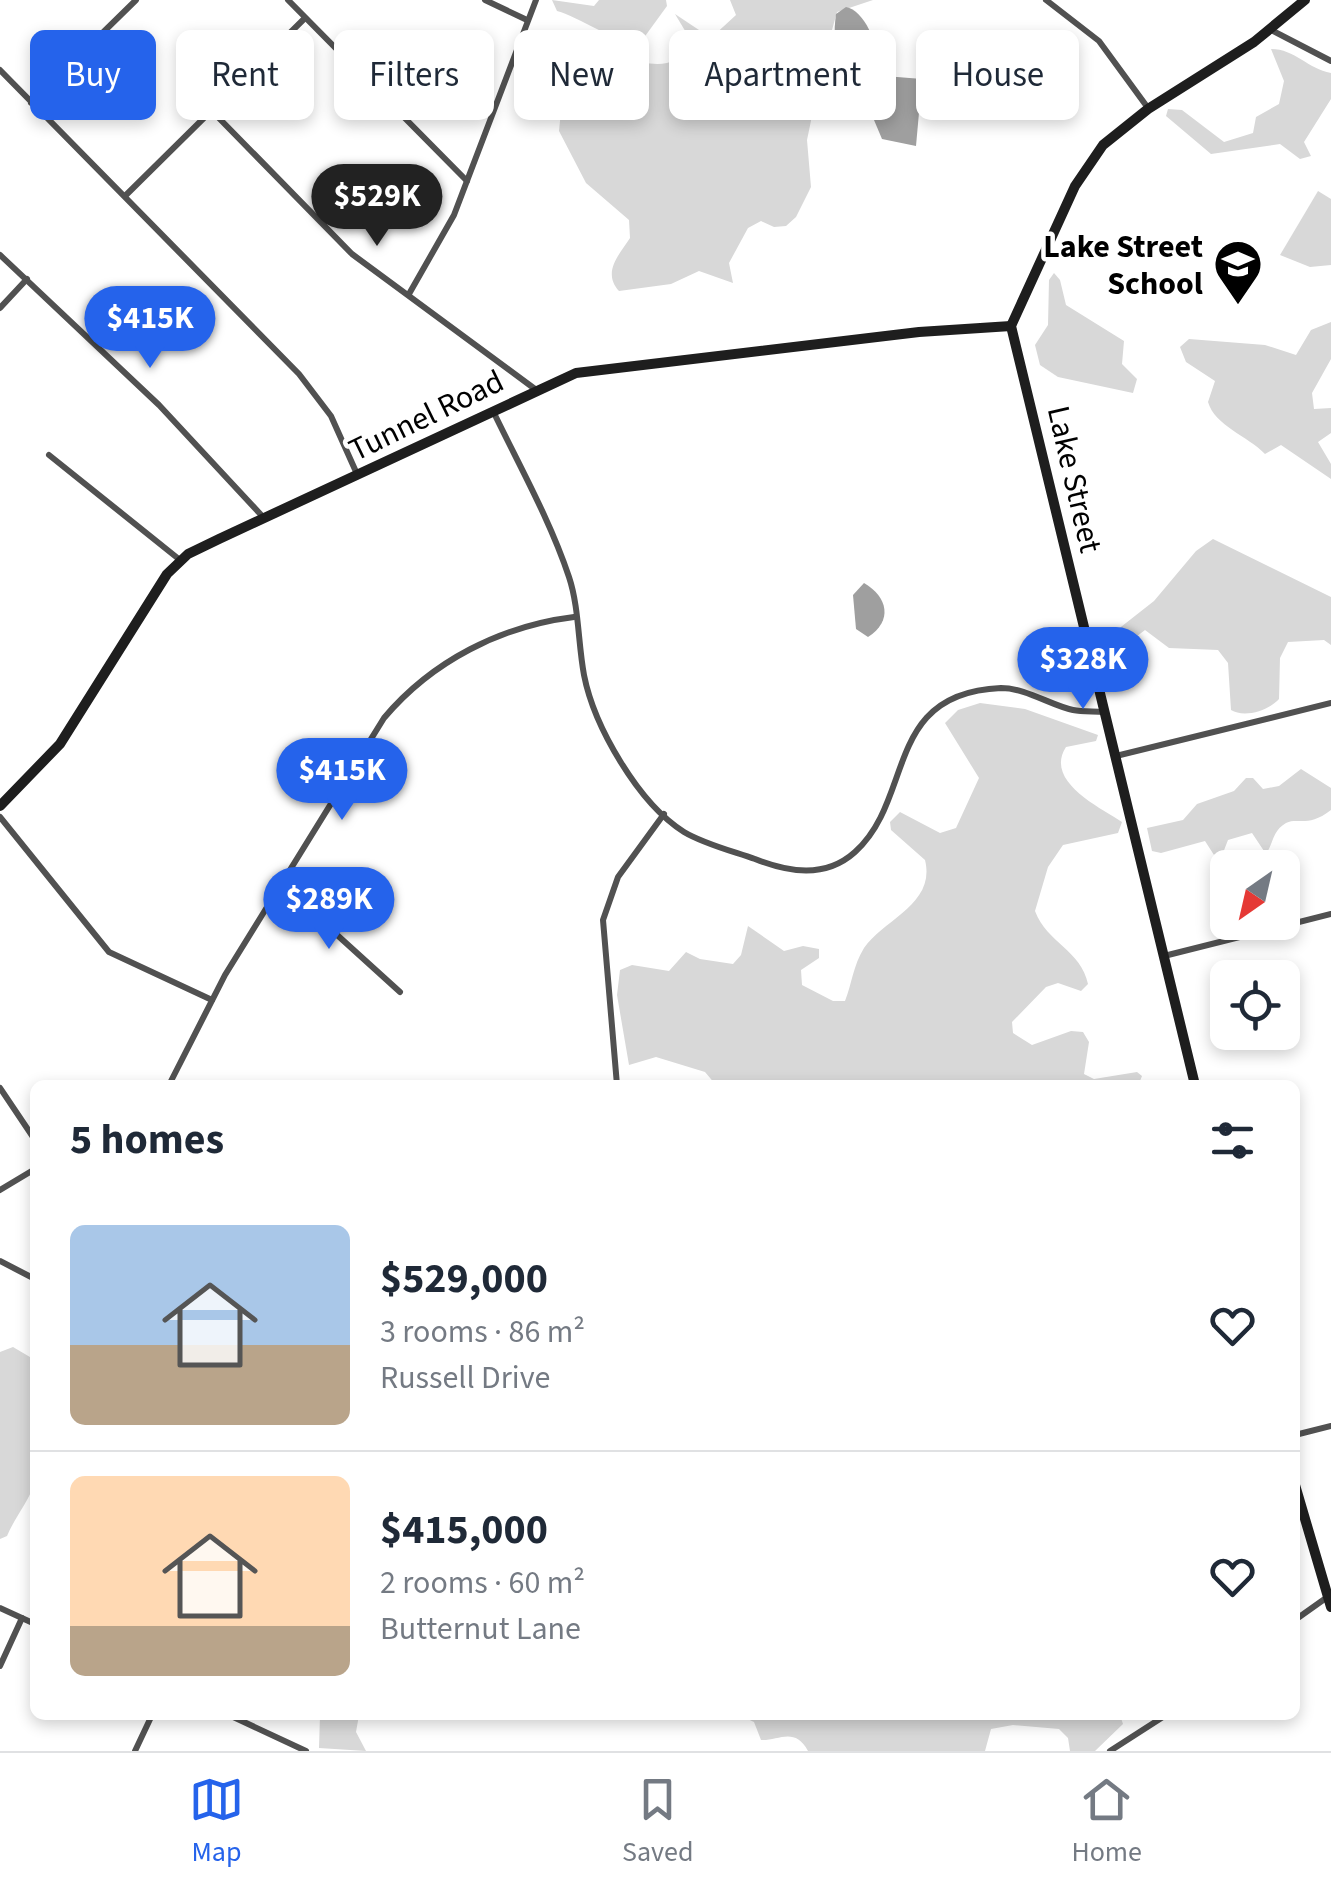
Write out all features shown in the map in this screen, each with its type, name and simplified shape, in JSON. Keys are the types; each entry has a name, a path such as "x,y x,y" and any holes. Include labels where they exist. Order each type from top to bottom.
{"main road":[{"path":"1010,326 1086,169 1117,132 1271,30 1305,0"},
{"name":"Tunnel Road","path":"180,560 535,389 576,373 1010,326"},
{"name":"Lake Street","path":"1010,326 1194,1080"},
{"path":"0,806 60,744 180,560"},
{"path":"1300,1502 1329,1600"}],"street":[{"path":"105,30 136,0"},
{"path":"288,0 467,182"},
{"path":"486,0 527,20"},
{"path":"409,294 440,246 536,0"},
{"path":"1046,0 1099,41 1148,109"},
{"path":"293,30 305,18"},
{"path":"1271,30 1331,61"},
{"path":"0,70 30,102"},
{"path":"48,120 318,397 358,475"},
{"path":"125,196 203,120"},
{"path":"221,120 331,234 535,389"},
{"path":"0,255 159,405 264,519"},
{"path":"0,308 27,279"},
{"path":"493,411 571,582 595,721 608,744 664,814 684,832 782,869 808,872 833,867 854,853 871,834 915,732 932,713 952,700 976,691 1006,688 1074,710 1104,712"},
{"path":"50,455 180,560"},
{"path":"172,1080 212,1000 384,718 408,690 451,657 550,620 574,616"},
{"path":"1116,756 1331,703"},
{"path":"616,1080 604,920 618,878 664,814"},
{"path":"0,817 108,952 212,1000"},
{"path":"282,886 400,992"},
{"path":"1164,956 1331,914"},
{"path":"0,1088 30,1133"},
{"path":"0,1190 30,1172"},
{"path":"0,1262 30,1277"},
{"path":"1300,1434 1331,1426"},
{"path":"1300,1617 1329,1600"},
{"path":"0,1608 30,1622"},
{"path":"0,1666 22,1618"},
{"path":"135,1751 150,1720"},
{"path":"240,1720 306,1751"},
{"path":"1110,1751 1158,1720"}],"shaded area":[{"path":"552,0 594,6 599,0 666,0 667,6 649,31 599,30 557,11"},
{"path":"730,0 873,0 837,12 832,30 720,30 736,15"},
{"path":"846,7 853,10 869,30 835,30 836,14"},
{"path":"675,14 699,30 685,30"},
{"path":"1271,49 1287,52 1331,73 1331,99 1304,142 1311,156 1300,159 1280,144 1211,154 1166,116 1168,109 1182,110 1224,142 1253,133 1256,117 1279,104 1284,81"},
{"path":"669,62 669,120 811,120 807,140 811,187 796,217 786,226 774,227 761,221 748,228 729,263 733,283 699,271 671,284 619,291 612,270 630,238 629,220 586,183 559,131 560,120 649,120 649,63"},
{"path":"896,77 916,79 916,146 882,139 874,120 896,120"},
{"path":"1318,191 1331,199 1331,265 1310,267 1280,255"},
{"path":"1054,273 1060,280 1066,305 1124,341 1122,364 1137,379 1133,393 1058,377 1040,365 1035,345 1048,325 1049,280"},
{"path":"1331,322 1331,359 1312,393 1314,409 1331,408 1331,433 1318,442 1331,464 1331,479 1281,445 1265,454 1217,418 1208,402 1215,381 1186,362 1180,347 1189,339 1265,345 1296,355 1311,330"},
{"path":"1213,539 1331,597 1331,645 1324,640 1288,642 1280,658 1279,699 1256,712 1231,710 1228,663 1218,650 1169,648 1145,630 1115,653 1114,668 1105,660 1103,641 1154,601 1196,551"},
{"path":"864,583 878,595 884,609 881,624 868,637 856,629 853,595"},
{"path":"980,703 1025,709 1098,735 1096,741 1066,747 1062,771 1077,792 1122,822 1118,833 1063,845 1048,867 1035,911 1047,931 1078,963 1088,984 1081,991 1058,983 1046,987 1012,1022 1013,1033 1032,1045 1071,1031 1083,1032 1089,1042 1084,1074 1094,1079 1137,1072 1142,1076 1140,1080 712,1080 705,1072 656,1057 629,1065 617,995 620,970 632,965 669,971 686,952 700,959 733,964 741,955 748,926 784,951 803,946 819,949 819,958 801,970 802,985 833,1001 845,1001 864,948 916,900 923,888 925,860 891,830 890,822 900,812 940,833 956,828 979,778 945,723 958,710"},
{"path":"1301,769 1331,788 1331,810 1316,819 1290,821 1281,826 1268,850 1263,850 1252,833 1228,840 1224,850 1211,850 1205,841 1161,853 1152,851 1147,828 1183,820 1197,804 1234,791 1246,778 1253,778 1263,789 1279,786"},
{"path":"13,1347 30,1357 30,1494 7,1536 0,1539 0,1352"},
{"path":"320,1720 358,1720 356,1732 366,1751 319,1748"},
{"path":"750,1720 1122,1720 1123,1724 1095,1751 1070,1751 1068,1738 1059,1729 1013,1725 991,1729 985,1751 808,1751 792,1737 761,1740"}],"place":[{"name":"Lake Street School","path":"1238,306"}]}
